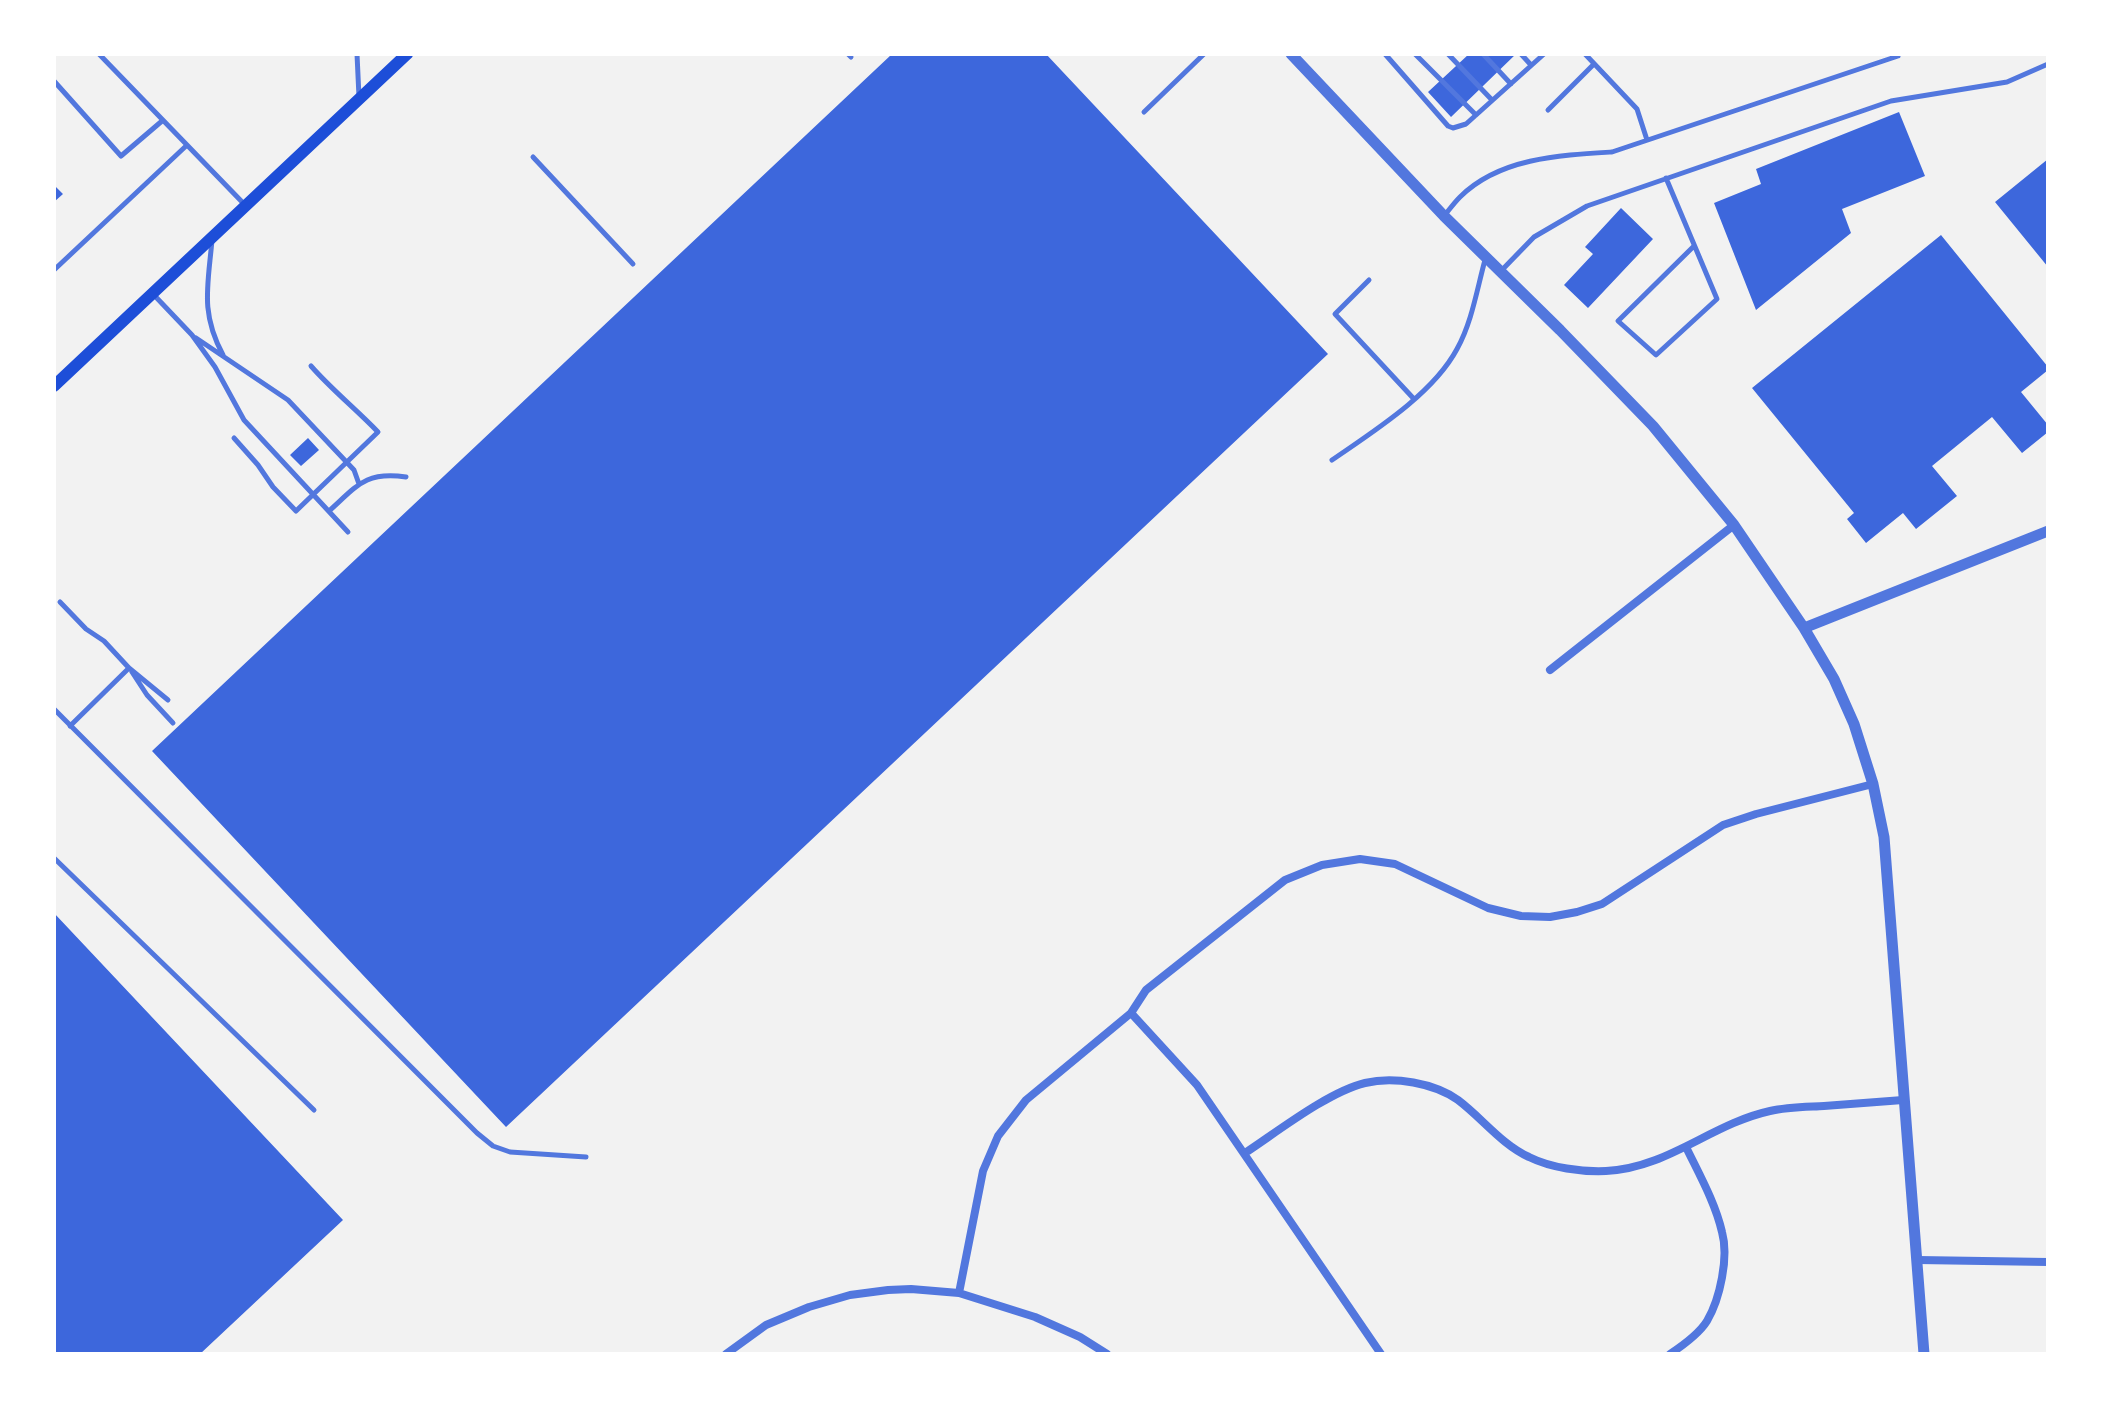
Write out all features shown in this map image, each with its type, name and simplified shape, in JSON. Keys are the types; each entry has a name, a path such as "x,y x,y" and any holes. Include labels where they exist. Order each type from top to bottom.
{"main road":[{"path":"54,386 407,54"}],"street":[{"path":"1291,54 1444,216 1653,426 1734,525 1804,628 1834,679 1854,724 1873,784 1884,837 1924,1354"},
{"path":"1550,670 1734,525"},
{"path":"1804,628 2048,531"},
{"path":"959,1293 983,1171 998,1136 1026,1100 1131,1013 1146,990 1285,880 1322,865 1360,859 1395,864 1488,908 1521,916 1550,917 1602,904 1723,825 1873,784"},
{"path":"1131,1013 1197,1085 1381,1354"},
{"path":"1245,1153 1334,1095 1364,1083 1386,1080 1433,1088 1456,1099 1502,1139 1529,1157 1555,1165 1602,1171 1631,1169 1657,1161 1731,1124 1770,1111 1903,1100"},
{"path":"1670,1354 1706,1324 1718,1297 1724,1266 1723,1234 1686,1147"},
{"path":"1918,1260 2048,1262"},
{"path":"726,1354 766,1325 809,1307 850,1295 899,1289 959,1293 1035,1317 1080,1337 1107,1354"}],"lane":[{"path":"99,54 246,206"},
{"path":"357,54 359,99"},
{"path":"1144,112 1204,54"},
{"path":"1385,54 1453,128 1459,128 1476,115 1544,54"},
{"path":"1415,54 1476,115"},
{"path":"1448,54 1492,100"},
{"path":"1483,54 1511,84"},
{"path":"1521,54 1531,65"},
{"path":"1585,54 1637,109 1647,140"},
{"path":"1444,216 1461,195 1493,173 1531,161 1612,152 1899,55"},
{"path":"1548,110 1594,64"},
{"path":"1499,272 1534,237 1587,206 1891,101 2007,82 2048,64"},
{"path":"54,81 121,156 162,121"},
{"path":"54,270 186,146"},
{"path":"533,157 633,264"},
{"path":"1666,178 1717,299 1656,355 1618,321 1694,246"},
{"path":"212,237 207,307 210,328 223,356"},
{"path":"1332,460 1387,422 1439,373 1457,349 1486,259"},
{"path":"1369,280 1335,314 1414,399"},
{"path":"153,293 192,335 215,367 244,420 348,532"},
{"path":"192,335 288,400 354,470 359,484"},
{"path":"234,438 296,511 378,432 311,366"},
{"path":"329,511 359,484 378,476 406,477"},
{"path":"60,602 86,629 104,641 129,668 168,700"},
{"path":"129,668 147,695 173,723"},
{"path":"70,726 129,668"},
{"path":"54,709 477,1133 493,1146 510,1152 586,1157"},
{"path":"54,858 314,1110"}],"building":[{"path":"892,54 1046,54 1328,354 506,1127 152,751"},
{"path":"1469,54 1516,54 1451,117 1428,92"},
{"path":"1899,112 1925,176 1842,209 1851,233 1756,310 1714,203 1761,184 1756,169"},
{"path":"2048,159 2048,267 1995,202"},
{"path":"54,185 63,194 54,202"},
{"path":"1621,208 1653,239 1588,308 1564,285 1593,254 1585,247"},
{"path":"1941,235 2048,367 2021,392 2048,425 2048,432 2022,453 1992,417 1932,466 1957,496 1916,529 1903,513 1866,543 1847,519 1854,513 1752,388"},
{"path":"308,438 319,450 301,466 290,455"},
{"path":"54,913 343,1220 200,1354 54,1354"}]}
